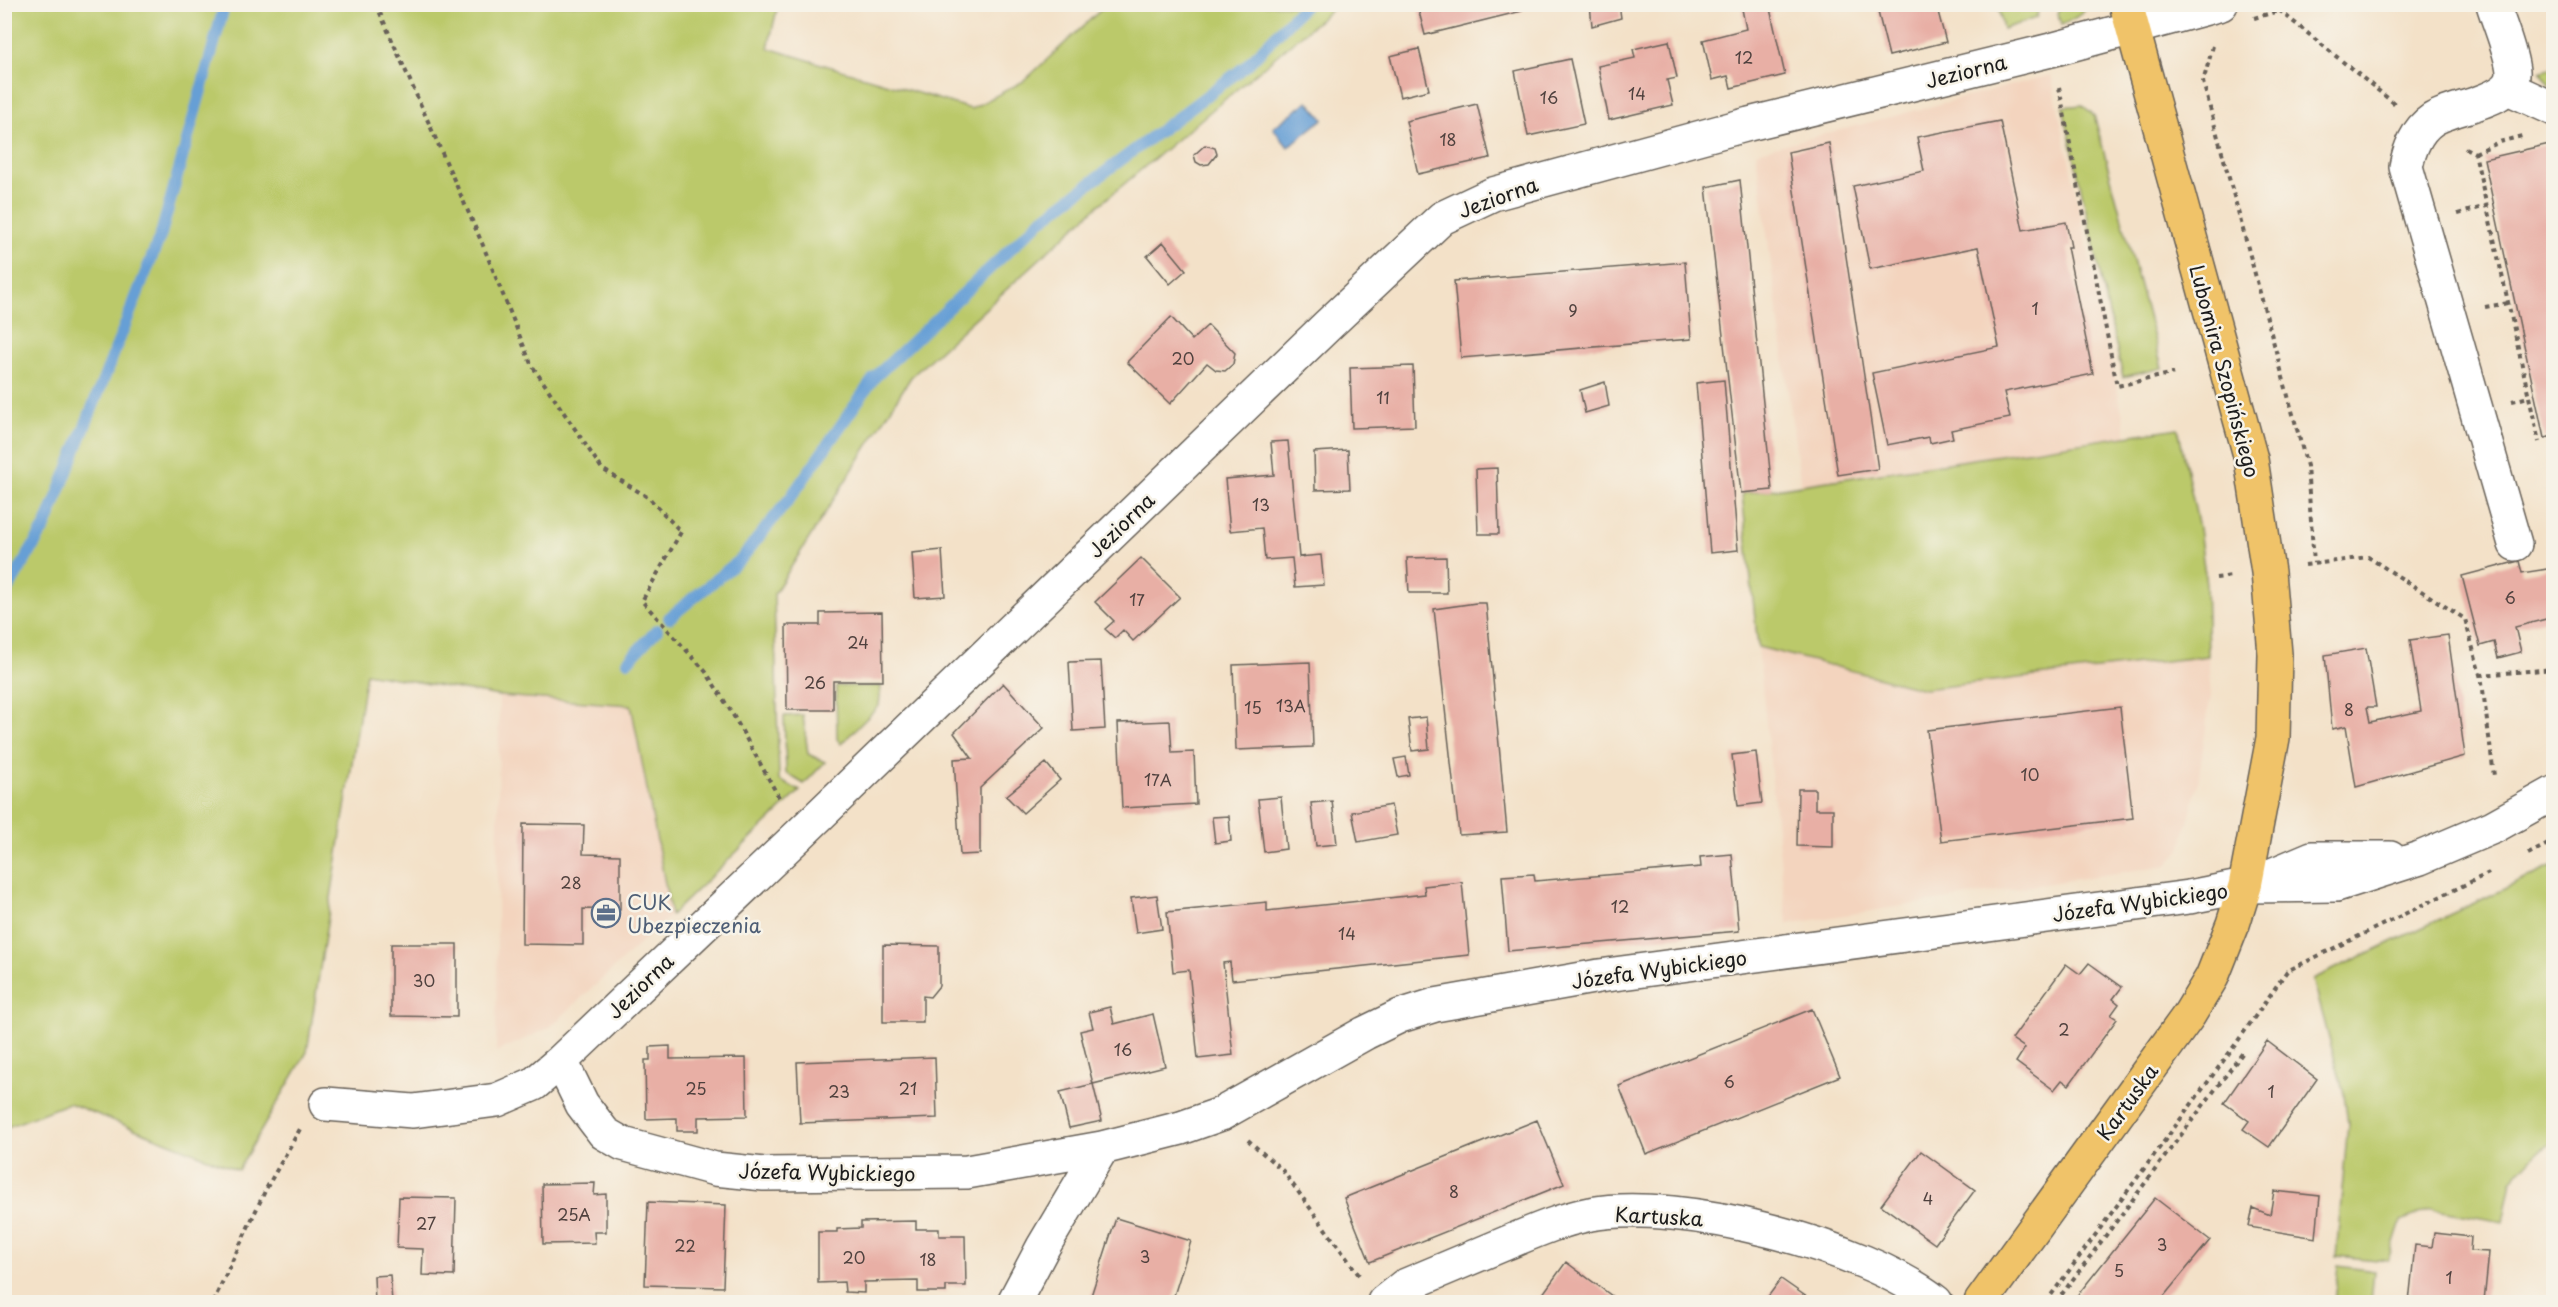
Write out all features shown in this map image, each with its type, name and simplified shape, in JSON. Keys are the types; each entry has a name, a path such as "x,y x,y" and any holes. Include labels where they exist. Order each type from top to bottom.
{"main road":[{"name":"Lubomira Szopińskiego","path":"2129,16 2251,459 2268,572 2275,654 2273,738 2245,886"},
{"name":"Kartuska","path":"1981,1302 2189,1015 2212,977 2245,886"}],"street":[{"path":"2493,4 2513,72 2508,88 2490,99 2451,110 2430,121 2418,135 2408,153 2406,167 2515,544"},
{"name":"Jeziorna","path":"326,1104 413,1111 497,1100 534,1083 561,1061 800,835 1318,334 1442,218 1493,194 2129,16 2226,11"},
{"path":"2508,88 2553,109"},
{"name":"Józefa Wybickiego","path":"561,1061 582,1104 604,1132 623,1144 715,1169 764,1174 967,1172 1102,1148 1181,1128 1221,1114 1365,1033 1400,1016 1435,1005 1599,976 2177,899 2245,886 2336,885 2420,858 2493,827 2553,793"},
{"path":"1014,1302 1043,1247 1102,1148"},
{"name":"Kartuska","path":"1373,1292 1404,1286 1558,1222 1592,1214 1628,1212 1686,1214 1779,1233 1828,1248 1906,1282 1936,1302"}],"path":[{"path":"376,4 482,243 531,364 602,469 649,498 681,532 642,601 706,672 732,713 800,835"},
{"path":"2303,4 2226,11 2217,30 2202,82 2307,466 2314,563 2368,557 2465,619 2480,675 2494,776"},
{"path":"2057,75 2117,386 2174,373"},
{"path":"2475,153 2499,142 2532,134"},
{"path":"2480,675 2553,669"},
{"path":"2522,857 2553,842"},
{"path":"2046,1302 2235,1045 2287,970 2489,872"},
{"path":"2056,1302 2244,1050"},
{"path":"213,1302 272,1178 301,1128 326,1104"},
{"path":"1221,1114 1282,1171 1373,1292"}],"shaded area":[{"path":"2051,75 2127,436 1801,487 1756,152"},
{"path":"1758,647 1924,689 2208,656 2211,696 2198,784 2180,850 2167,865 1787,924"},
{"path":"499,696 631,705 671,915 549,1028 496,1052"}],"green space":[{"path":"5,4 778,5 768,48 971,109 1024,81 1106,5 1337,5 1092,211 911,377 774,594 779,780 800,791 671,915 631,705 499,696 366,673 307,1052 238,1170 69,1103 5,1128"},
{"path":"1998,4 2040,5 2036,18 2003,29"},
{"path":"2062,4 2087,5 2080,15 2062,25 2057,14"},
{"path":"2553,68 2553,91 2540,72"},
{"path":"2082,105 2094,115 2162,368 2123,377 2063,107"},
{"path":"2178,428 2199,528 2206,584 2208,656 1924,689 1758,647 1742,494"},
{"path":"836,686 881,686 879,706 841,744 837,739"},
{"path":"803,715 808,754 825,762 804,784 786,773 784,716"},
{"path":"2553,866 2553,1143 2538,1151 2511,1181 2503,1222 2431,1209 2401,1221 2388,1261 2336,1256 2348,1124 2344,1094 2313,979"},
{"path":"2338,1266 2374,1271 2371,1302 2334,1302"}],"water":[{"path":"1308,101 1323,119 1288,147 1273,128"}],"building":[{"path":"1417,4 1520,4 1522,11 1425,35"},
{"path":"1590,4 1619,4 1621,18 1592,26"},
{"path":"1741,4 1769,4 1785,75 1731,88 1728,76 1712,80 1703,40 1746,29"},
{"path":"1876,4 1936,4 1946,42 1889,56"},
{"path":"2546,4 2554,4 2554,29 2553,29"},
{"path":"1669,41 1677,78 1667,80 1673,105 1609,120 1598,66 1635,58 1633,49"},
{"path":"1419,49 1429,90 1400,97 1390,56"},
{"path":"1570,59 1584,124 1528,136 1515,71"},
{"path":"1477,104 1490,158 1418,174 1406,121"},
{"path":"2000,121 2023,230 2066,222 2071,247 2067,247 2093,374 2004,392 2010,418 1951,430 1953,438 1930,443 1929,437 1887,445 1872,373 1999,347 1978,247 1870,269 1853,186 1924,171 1917,137"},
{"path":"1829,143 1878,469 1838,475 1788,152"},
{"path":"2554,143 2554,436 2544,438 2484,159"},
{"path":"1205,145 1215,148 1217,154 1209,164 1201,165 1196,162 1194,155"},
{"path":"1740,180 1772,490 1741,493 1706,187"},
{"path":"1163,242 1186,270 1170,284 1147,256"},
{"path":"1685,262 1691,339 1461,358 1454,281"},
{"path":"1171,317 1192,340 1208,325 1235,353 1233,364 1225,371 1216,370 1207,363 1170,404 1127,362"},
{"path":"1413,366 1415,426 1352,428 1350,368"},
{"path":"1724,380 1738,550 1710,553 1696,383"},
{"path":"1605,382 1609,406 1585,413 1580,390"},
{"path":"1288,441 1299,557 1321,555 1324,585 1295,587 1292,558 1265,560 1262,528 1230,531 1225,479 1274,475 1271,442"},
{"path":"1348,450 1350,489 1315,490 1314,452"},
{"path":"1497,468 1499,534 1478,534 1476,469"},
{"path":"942,550 945,596 915,598 912,553"},
{"path":"1446,557 1447,593 1409,593 1407,558"},
{"path":"1141,558 1180,597 1133,641 1123,630 1115,638 1105,629 1114,621 1095,602"},
{"path":"2519,561 2522,573 2554,568 2554,617 2515,627 2521,652 2498,658 2494,642 2480,646 2462,576"},
{"path":"1486,603 1507,832 1459,835 1434,609"},
{"path":"882,612 883,681 833,681 833,710 787,710 786,625 820,625 820,613"},
{"path":"2448,635 2465,756 2356,787 2346,726 2332,729 2325,655 2366,648 2376,707 2367,707 2370,722 2421,711 2410,640"},
{"path":"1101,661 1105,729 1073,731 1069,662"},
{"path":"1310,662 1313,747 1236,750 1233,665"},
{"path":"1003,683 1044,728 980,788 980,854 960,855 954,759 972,758 954,733"},
{"path":"2120,707 2133,818 1941,841 1927,730"},
{"path":"1426,717 1429,749 1412,751 1408,719"},
{"path":"1170,721 1172,753 1194,752 1196,804 1122,808 1118,723"},
{"path":"1756,752 1762,803 1738,806 1732,755"},
{"path":"1406,757 1409,775 1398,777 1394,759"},
{"path":"1046,763 1060,780 1023,813 1006,796"},
{"path":"1798,789 1815,789 1815,809 1833,809 1833,847 1797,846"},
{"path":"1281,797 1286,849 1264,852 1258,799"},
{"path":"1332,801 1337,844 1316,846 1311,803"},
{"path":"1391,805 1397,835 1358,842 1352,812"},
{"path":"1229,816 1231,841 1215,843 1212,817"},
{"path":"523,824 584,825 583,854 620,855 620,910 583,909 583,945 522,944"},
{"path":"1732,854 1739,931 1508,951 1502,876 1534,874 1535,881 1701,867 1700,857"},
{"path":"1462,882 1469,955 1232,980 1230,962 1223,963 1233,1055 1198,1059 1189,970 1173,972 1167,912 1267,902 1267,911 1425,894 1424,886"},
{"path":"1157,895 1162,929 1136,933 1131,898"},
{"path":"391,944 457,944 457,1017 391,1016"},
{"path":"883,945 939,946 939,986 930,997 923,996 923,1022 883,1022"},
{"path":"2089,963 2122,987 2113,999 2119,1004 2111,1015 2117,1019 2069,1085 2062,1080 2054,1090 2016,1062 2025,1048 2012,1039 2066,964 2080,974"},
{"path":"1110,1007 1114,1024 1153,1014 1165,1066 1093,1084 1080,1031 1093,1028 1089,1012"},
{"path":"1812,1009 1840,1076 1646,1154 1619,1086"},
{"path":"2267,1041 2317,1079 2269,1147 2243,1129 2249,1121 2224,1103"},
{"path":"670,1046 670,1059 746,1058 747,1116 698,1117 698,1131 677,1131 677,1118 646,1119 645,1060 650,1060 650,1047"},
{"path":"935,1057 937,1118 800,1123 797,1062"},
{"path":"1093,1084 1102,1121 1069,1128 1060,1092"},
{"path":"1537,1120 1564,1184 1370,1262 1344,1198"},
{"path":"1921,1151 1975,1190 1935,1244 1881,1205"},
{"path":"595,1183 594,1195 606,1194 606,1232 594,1232 595,1243 543,1244 542,1184"},
{"path":"2274,1191 2320,1196 2316,1238 2249,1227 2253,1208 2270,1215"},
{"path":"399,1197 456,1198 454,1276 422,1275 423,1249 397,1248"},
{"path":"2155,1198 2210,1240 2159,1302 2072,1302"},
{"path":"648,1202 726,1205 723,1287 645,1285"},
{"path":"1116,1218 1191,1241 1172,1302 1089,1302"},
{"path":"916,1221 916,1229 939,1229 939,1236 965,1236 966,1286 946,1286 946,1292 918,1292 918,1281 864,1282 864,1293 845,1292 844,1282 818,1283 818,1232 861,1228 861,1222"},
{"path":"2434,1233 2471,1237 2470,1251 2489,1252 2484,1302 2409,1302 2415,1245 2432,1247"},
{"path":"1566,1262 1620,1302 1537,1302"},
{"path":"390,1275 392,1302 375,1302 374,1276"},
{"path":"1781,1279 1814,1302 1764,1302"}],"waterway":[{"path":"4,596 46,525 161,234 225,4"},
{"path":"669,618 741,559 791,497 874,378 1040,221 1246,66 1306,4"},
{"path":"628,661 657,630"}],"place":[{"name":"CUK Ubezpieczenia","path":"606,913"}]}
